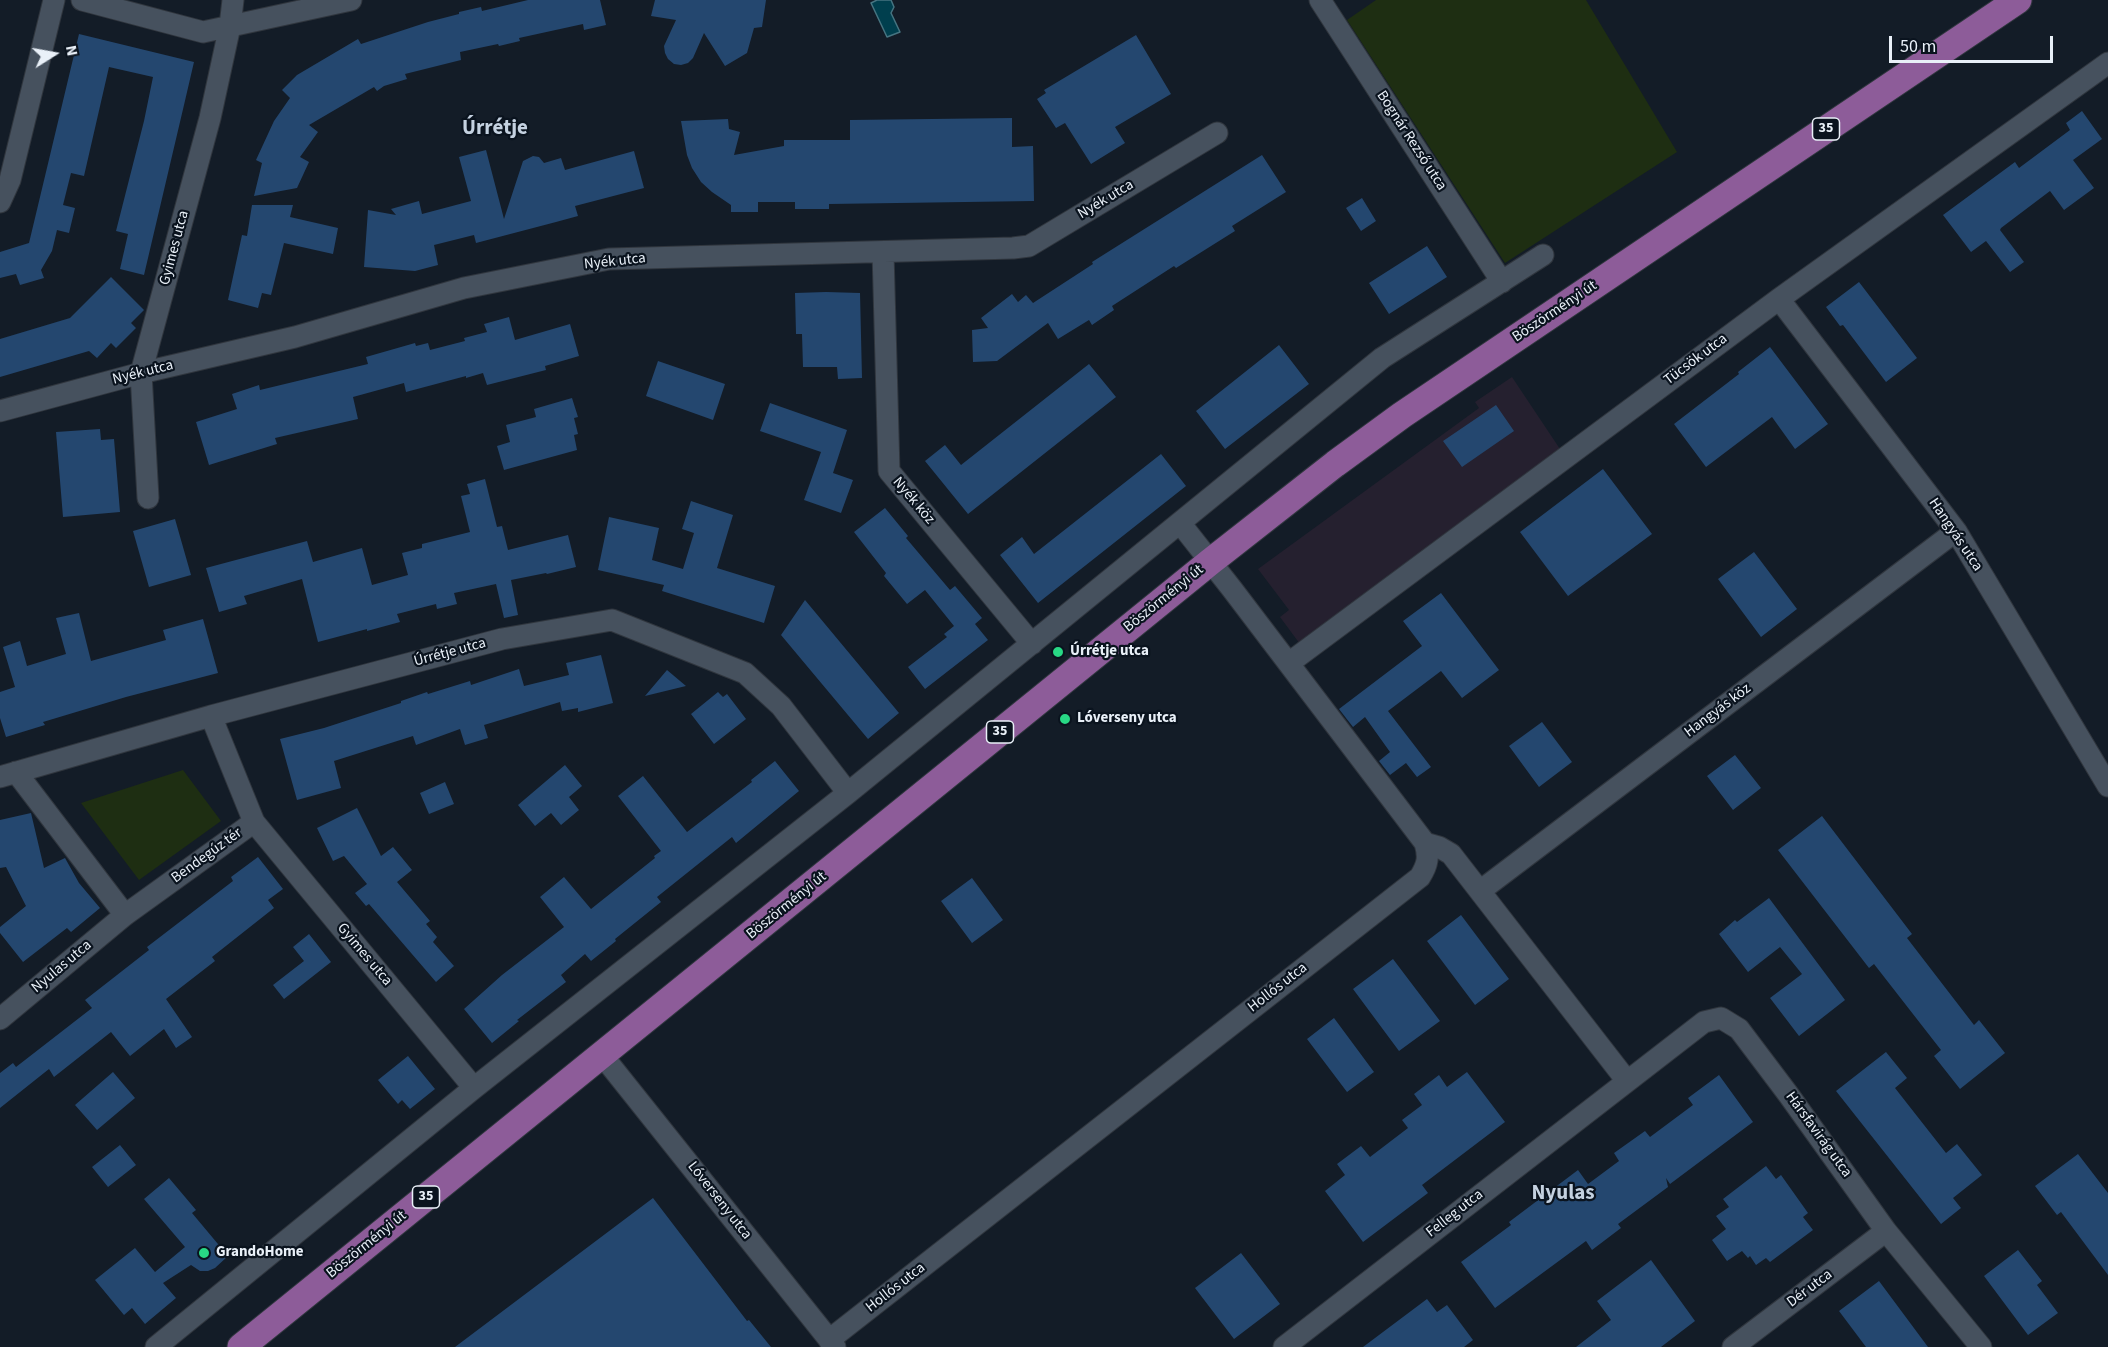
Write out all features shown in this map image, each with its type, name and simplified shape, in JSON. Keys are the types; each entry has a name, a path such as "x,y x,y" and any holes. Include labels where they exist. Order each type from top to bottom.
{"main road":[{"name":"Böszörményi út","path":"241,1347 1210,562 1335,464 1402,415 2018,0"}],"street":[{"path":"0,202 10,180 54,0"},
{"path":"82,0 203,32 351,0"},
{"name":"Gyimes utca","path":"148,498 141,373 210,118 230,26 233,0"},
{"name":"Bognár Rezső utca","path":"1320,0 1502,282"},
{"name":"Tücsök utca","path":"1288,663 1779,299 2108,63"},
{"name":"Nyék utca","path":"0,411 141,373 295,337 465,288 609,259 1029,246 1217,133"},
{"name":"Nyék köz","path":"883,252 889,471 1032,644"},
{"path":"156,1347 474,1088 848,793 1382,358 1543,255"},
{"name":"Hangyás utca","path":"1779,299 1956,531 2101,760 2108,786"},
{"path":"1180,523 1425,843 1451,854 1627,1081"},
{"name":"Hangyás köz","path":"1480,891 1956,531"},
{"name":"Úrrétje utca","path":"8,775 211,716 502,639 612,620 745,673 781,706 848,793"},
{"name":"Bendegúz tér","path":"125,915 254,822 211,716"},
{"path":"8,775 125,915"},
{"name":"Gyimes utca","path":"254,822 474,1088"},
{"name":"Hollós utca","path":"832,1343 1420,877 1428,862 1425,843"},
{"name":"Nyulas utca","path":"0,1018 125,915"},
{"name":"Hársfavirág utca","path":"1627,1081 1704,1022 1721,1018 1739,1029 1886,1231 1981,1347"},
{"name":"Lóverseny utca","path":"603,1056 832,1343"},
{"name":"Felleg utca","path":"1284,1347 1627,1081"},
{"name":"Dér utca","path":"1733,1347 1886,1231"}],"shaded area":[{"path":"1512,377 1562,452 1300,644 1280,617 1289,610 1258,569 1479,408 1475,402"}],"green space":[{"path":"1376,0 1586,0 1677,152 1505,263 1347,20"},
{"path":"183,770 221,821 139,880 81,803"}],"water":[{"path":"877,0 891,0 894,7 891,13 900,32 887,37 871,3"}],"building":[{"path":"528,0 600,0 606,25 584,30 583,24 519,38 520,41 499,46 498,44 460,52 461,60 405,74 407,79 384,86 377,91 374,87 309,125 318,132 300,157 309,162 297,188 254,196 262,163 256,160 274,121 290,98 282,90 297,75 358,39 361,44 459,14 459,12 481,7 482,11"},
{"path":"655,0 766,0 762,27 754,28 747,53 725,66 704,33 693,58 688,63 674,64 668,59 664,46 676,20 651,16"},
{"path":"79,34 194,62 184,105 144,275 120,269 128,234 116,231 153,77 109,67 84,176 71,173 63,205 75,208 69,233 57,230 52,251 41,270 44,278 20,285 16,274 0,278 0,252 29,243"},
{"path":"1136,35 1171,94 1115,127 1125,143 1091,164 1065,123 1056,128 1037,99 1046,93 1044,90"},
{"path":"2082,111 2102,139 2073,160 2094,188 2064,210 2050,191 2001,228 2000,230 2024,262 2010,272 1986,241 1971,252 1943,215 2015,162 2019,168 2070,130 2066,123"},
{"path":"1012,118 1012,147 1033,146 1034,201 829,204 829,209 795,209 795,202 758,202 758,212 731,212 731,205 701,182 687,155 681,121 728,119 729,129 740,132 734,155 784,146 784,140 850,140 850,120"},
{"path":"486,150 504,219 523,161 533,156 539,157 544,163 561,158 565,170 634,151 644,188 575,206 578,216 556,222 476,243 474,235 434,245 438,265 415,271 364,267 368,210 396,215 391,209 419,201 422,214 471,201 459,157"},
{"path":"1262,155 1286,192 1232,226 1235,231 1176,268 1174,266 1112,306 1114,310 1092,325 1089,320 1058,339 1048,323 997,361 973,362 972,330 988,328 981,318 1012,294 1018,302 1026,295 1033,303 1093,264 1092,262"},
{"path":"1362,198 1376,221 1361,231 1346,208"},
{"path":"252,205 293,205 290,217 338,228 333,254 284,243 271,295 262,293 258,308 228,300 242,235 247,236"},
{"path":"1427,246 1447,277 1389,314 1369,283"},
{"path":"111,277 144,310 131,323 136,328 116,348 111,343 97,358 89,351 0,377 0,339 70,318"},
{"path":"1859,282 1917,358 1886,382 1843,325 1840,326 1826,307"},
{"path":"795,293 860,293 862,378 838,379 837,367 803,367 802,334 796,334"},
{"path":"509,317 515,340 570,324 579,356 545,366 546,370 487,385 483,373 406,392 404,383 353,397 358,419 275,438 277,444 209,465 196,422 237,409 232,394 259,385 260,390 368,364 366,357 415,343 416,346 428,343 430,350 465,341 464,338 487,332 484,324"},
{"path":"1279,345 1309,384 1225,449 1196,411"},
{"path":"1770,347 1828,424 1795,449 1772,417 1706,467 1674,424"},
{"path":"658,361 725,384 713,420 646,396"},
{"path":"1089,364 1116,397 968,514 925,461 945,445 961,465"},
{"path":"572,398 578,417 574,418 578,434 574,435 577,450 504,470 497,446 510,442 506,425 536,417 534,409"},
{"path":"770,403 847,430 833,473 853,480 841,513 804,500 821,452 760,431"},
{"path":"1496,405 1514,431 1462,467 1443,441"},
{"path":"100,429 101,440 114,439 120,512 63,517 56,432"},
{"path":"1161,454 1186,486 1038,603 1000,555 1022,537 1034,554"},
{"path":"1603,469 1652,534 1568,596 1520,532"},
{"path":"485,479 497,527 502,526 508,550 568,535 576,567 511,580 518,615 504,618 496,584 454,593 457,604 437,609 436,604 397,614 400,622 318,642 302,579 244,596 247,604 219,612 206,568 307,541 313,562 362,548 372,585 408,575 402,553 422,548 422,544 470,532 461,496 470,494 467,484"},
{"path":"691,501 733,515 717,568 775,586 764,623 662,591 664,585 598,570 609,517 659,528 652,560 683,569 694,533 682,529"},
{"path":"885,508 908,536 906,538 950,590 955,586 982,618 975,624 988,640 925,689 908,667 947,637 944,634 954,626 925,590 907,604 884,576 886,573 854,532"},
{"path":"175,519 191,575 149,587 133,531"},
{"path":"1754,552 1797,609 1761,637 1718,579"},
{"path":"1441,593 1499,670 1462,698 1441,671 1388,711 1431,767 1417,777 1406,763 1390,775 1379,761 1390,752 1365,717 1353,727 1339,709 1422,646 1403,621"},
{"path":"805,600 899,713 868,739 781,635"},
{"path":"79,613 91,661 166,640 163,630 203,619 218,673 43,722 45,725 6,737 0,718 0,692 15,687 3,647 20,641 27,666 66,654 56,618"},
{"path":"601,655 613,703 578,712 578,708 562,711 560,702 484,725 488,738 465,745 460,729 416,745 413,736 334,761 341,788 297,800 280,739 324,728 401,703 401,701 427,692 428,694 470,681 471,685 519,669 524,686 569,675 566,663"},
{"path":"667,670 686,686 645,696"},
{"path":"718,692 723,697 727,694 746,719 714,744 691,714"},
{"path":"1542,722 1572,762 1539,787 1509,746"},
{"path":"1735,755 1761,788 1733,810 1707,776"},
{"path":"775,761 799,791 736,843 732,837 657,897 661,902 591,961 585,954 561,975 566,982 517,1020 519,1021 492,1043 464,1009 502,975 564,927 540,897 564,877 591,909 661,851 618,796 643,776 687,832 752,782 751,780"},
{"path":"565,765 582,786 569,797 579,810 561,825 551,813 535,826 518,805"},
{"path":"445,782 454,804 429,814 420,793"},
{"path":"357,808 381,856 393,847 412,870 397,882 430,921 426,924 437,937 433,942 454,966 436,982 369,904 366,906 355,893 367,884 344,856 333,861 317,828"},
{"path":"31,813 44,868 65,858 79,883 100,908 71,932 67,928 23,962 0,933 0,927 26,906 6,867 0,868 0,820"},
{"path":"1822,816 1912,934 1907,938 1974,1025 1979,1020 2005,1053 1960,1089 1934,1056 1941,1050 1874,964 1869,968 1778,850"},
{"path":"258,857 283,889 268,900 274,908 212,957 215,961 166,999 192,1037 176,1048 164,1029 130,1056 111,1032 54,1077 49,1069 0,1108 0,1073 13,1063 16,1067 92,1008 85,1000 149,950 147,947 233,881 231,877"},
{"path":"972,878 1003,920 972,943 941,901"},
{"path":"1769,898 1845,1000 1799,1036 1770,998 1802,974 1780,947 1748,972 1719,934 1735,920 1737,922"},
{"path":"1461,915 1509,979 1475,1005 1427,941"},
{"path":"309,934 331,962 284,999 273,985 304,961 293,947"},
{"path":"1393,959 1440,1021 1399,1051 1353,989"},
{"path":"1334,1018 1374,1072 1347,1092 1307,1039"},
{"path":"1886,1052 1907,1078 1895,1088 1946,1153 1957,1144 1982,1175 1953,1198 1961,1208 1941,1224 1836,1091"},
{"path":"408,1056 435,1089 410,1109 402,1100 398,1104 378,1080"},
{"path":"113,1072 135,1098 97,1130 75,1105"},
{"path":"1467,1072 1505,1122 1422,1185 1428,1193 1363,1242 1325,1191 1345,1175 1337,1164 1361,1146 1370,1157 1408,1128 1402,1120 1422,1105 1414,1094 1439,1075 1447,1087"},
{"path":"1719,1075 1753,1122 1670,1184 1666,1178 1668,1187 1618,1224 1621,1228 1592,1250 1586,1241 1495,1308 1461,1262 1511,1225 1509,1222 1578,1170 1588,1184 1619,1161 1614,1153 1645,1131 1650,1137 1693,1105 1688,1098"},
{"path":"120,1145 136,1165 108,1187 92,1167"},
{"path":"2078,1154 2108,1193 2108,1275 2061,1212 2057,1215 2035,1186"},
{"path":"1766,1166 1776,1179 1781,1175 1808,1213 1803,1217 1813,1230 1770,1262 1766,1258 1756,1265 1750,1256 1748,1258 1742,1251 1727,1261 1712,1240 1726,1229 1716,1216 1729,1207 1723,1199"},
{"path":"169,1178 196,1210 192,1213 228,1256 208,1271 200,1271 191,1265 163,1283 176,1298 145,1324 132,1308 124,1315 95,1280 135,1248 155,1272 185,1247 144,1199"},
{"path":"653,1198 747,1321 749,1320 771,1347 455,1347"},
{"path":"2018,1250 2042,1281 2037,1285 2058,1313 2028,1335 1984,1276"},
{"path":"1241,1253 1280,1304 1234,1339 1195,1288"},
{"path":"1651,1260 1695,1321 1661,1347 1576,1347 1611,1320 1597,1301"},
{"path":"1879,1281 1928,1347 1866,1347 1839,1311"},
{"path":"1427,1299 1437,1312 1447,1305 1473,1340 1464,1347 1363,1347"}],"place":[{"name":"Úrrétje utca","path":"1058,652"},
{"name":"Lóverseny utca","path":"1065,719"},
{"name":"GrandoHome","path":"204,1253"}],"district":[{"name":"Úrrétje","path":"495,129"},
{"name":"Nyulas","path":"1563,1194"}]}
